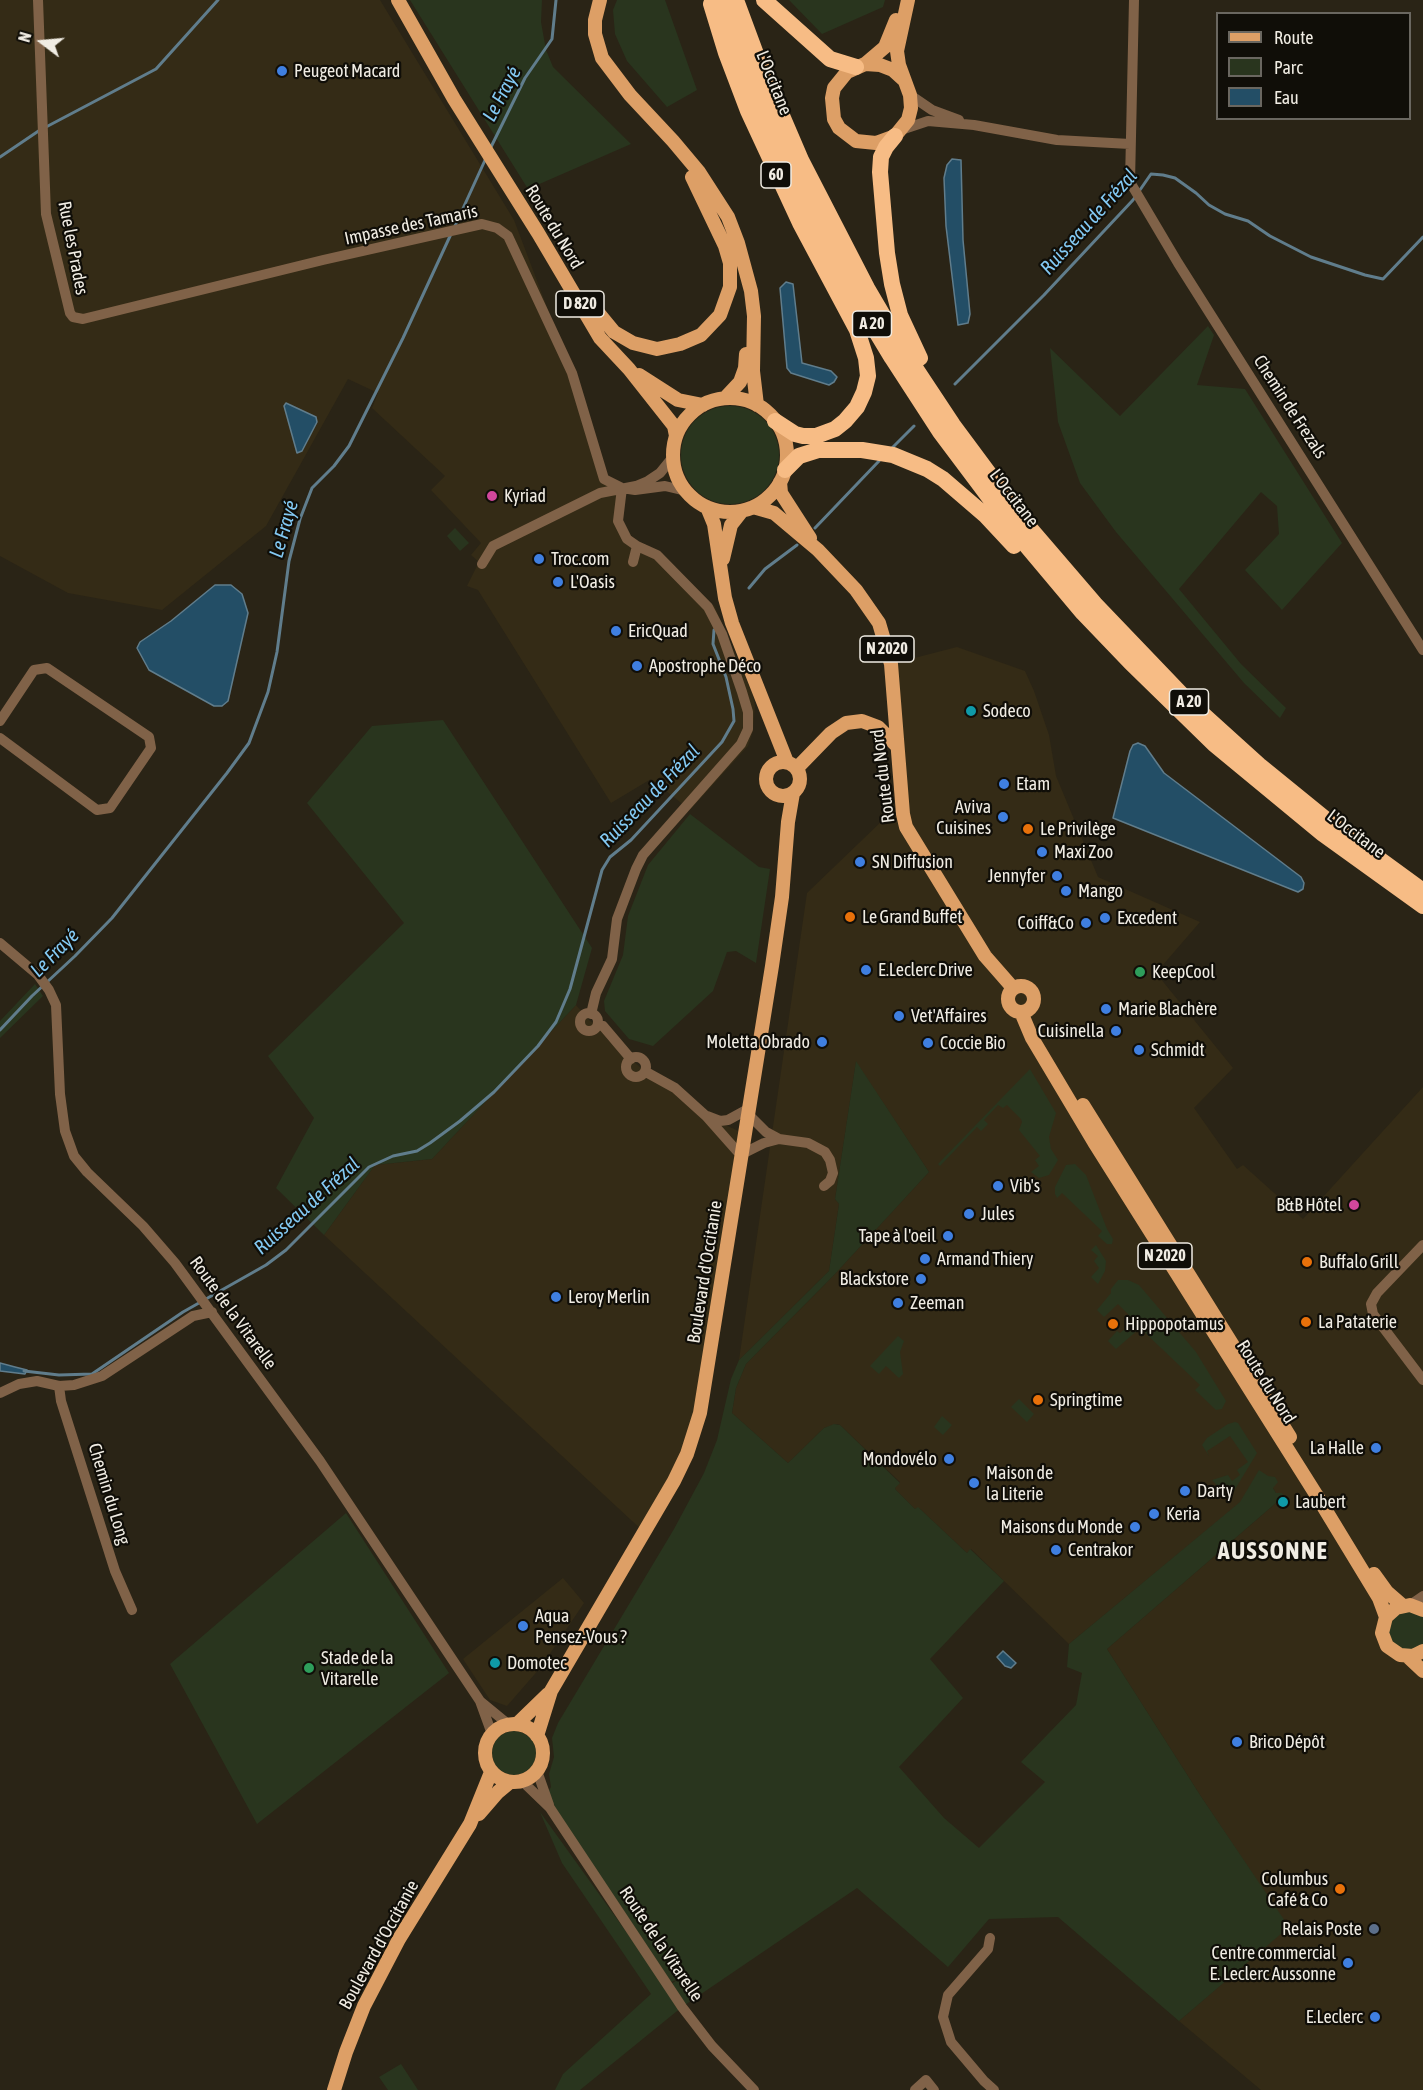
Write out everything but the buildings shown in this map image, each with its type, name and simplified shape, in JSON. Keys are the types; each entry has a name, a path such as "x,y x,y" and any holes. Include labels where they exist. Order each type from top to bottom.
{"highway":[{"name":"60","path":"710,0 726,53 748,111 800,223 857,330 866,358 868,376 864,392 857,407 835,429 816,436 803,436 795,434 775,421"},
{"name":"L'Occitane","path":"721,0 749,75 787,163 854,295 912,390 1015,532 1083,613 1163,696 1244,770 1341,848 1423,906"},
{"name":"L'Occitane","path":"736,0 785,126 840,240 904,351 990,477 1067,574 1137,651 1186,699 1259,765 1334,826 1423,891"},
{"path":"764,0 830,58 861,65"},
{"path":"898,133 881,157 880,172 887,252 900,315 914,347 990,477"},
{"path":"782,476 799,456 808,452 830,449 862,450 894,455 927,469 960,492 986,516 1027,561 1083,613"}],"main road":[{"name":"Route du Nord","path":"388,0 428,65 454,99"},
{"name":"Route du Nord","path":"398,0 454,99 538,233 600,338 629,369 674,426 676,436"},
{"path":"591,0 586,18 586,35 596,63 612,85 692,177 720,220 731,245 744,292 747,316 745,368 740,382 725,398"},
{"path":"600,0 595,20 595,34 602,58 630,95 699,172 728,217 738,243 751,291 754,316 753,371 757,405"},
{"path":"900,0 893,32 885,47 861,65 847,72 834,88 832,98 834,119 847,135 866,144 886,141 898,133 908,120 911,108 910,95 899,65 897,51 908,0"},
{"path":"861,65 887,67 904,80"},
{"path":"538,233 596,312 614,332 633,343 657,349 680,344 701,335 720,315 730,287 730,263 725,246 692,177"},
{"name":"Route du Nord","path":"629,369 678,400 703,405"},
{"path":"725,398 741,399 757,405 775,421 781,432 785,444 782,476 769,496 748,509 724,512 707,507 686,491 676,475 673,457 676,436 687,418 703,405 725,398"},
{"name":"Route du Nord","path":"782,476 781,493 818,550"},
{"name":"Boulevard d'Occitanie","path":"537,1736 551,1691 660,1506 687,1454 700,1413 782,897 788,822 793,793 800,782 785,766 732,623 725,598 722,564 714,524 707,507"},
{"name":"Route du Nord","path":"748,509 774,513 818,550 856,590 879,623 891,664 903,814 910,835 985,956 1013,988"},
{"name":"Boulevard d'Occitanie","path":"722,564 731,525 748,509"},
{"path":"785,766 846,723 862,721 878,727 896,745"},
{"name":"Boulevard d'Occitanie","path":"785,766 767,774 767,785 774,794 779,796 788,822"},
{"path":"779,796 785,797 793,793"},
{"path":"1024,987 1033,994 1033,1003 1025,1011 1013,1010 1008,1004 1008,995 1013,988 1024,987"},
{"name":"Route du Nord","path":"1025,1011 1383,1587 1412,1607"},
{"name":"Route du Nord","path":"1025,1011 1032,1038 1094,1142 1317,1496 1379,1598 1386,1617"},
{"path":"1412,1607 1390,1612 1382,1627 1383,1639 1393,1652 1407,1656 1423,1671"},
{"path":"1407,1656 1423,1651"},
{"name":"Boulevard d'Occitanie","path":"512,1724 551,1691"},
{"path":"512,1724 532,1730 537,1736 543,1753 542,1762 537,1771 516,1782 500,1779 491,1772 485,1757 485,1749 492,1734 512,1724"},
{"name":"Boulevard d'Occitanie","path":"334,2090 364,2006 384,1968 470,1824 491,1772"},
{"name":"Boulevard d'Occitanie","path":"470,1824 498,1792 516,1782"}],"street":[{"name":"Rue les Prades","path":"38,0 46,214 70,313 74,317 83,319 322,260"},
{"path":"898,133 928,121 974,125 1058,140 1130,144 1134,0"},
{"path":"910,95 932,110 974,125"},
{"name":"Chemin de Frezals","path":"1130,144 1132,186 1143,205 1423,650"},
{"name":"Impasse des Tamaris","path":"322,260 482,224 497,228 508,236 572,373 604,479 622,488"},
{"path":"482,564 493,546 600,493 636,486 648,481 660,473 673,457"},
{"path":"622,488 635,490 664,486 686,491"},
{"path":"591,1014 596,993 612,959 617,919 636,869 644,855 736,751 748,729 748,712 742,692 722,634 708,607 657,555 627,539 618,521 622,488"},
{"path":"633,562 637,546"},
{"path":"0,721 34,670 47,668 149,737 151,748 110,808 97,810 0,738"},
{"name":"Route de la Vitarelle","path":"0,943 41,978 56,1005 60,1094 65,1131 74,1156 87,1172 143,1226 200,1295 320,1461 480,1701 492,1734"},
{"path":"584,1014 591,1014 597,1018 598,1025 590,1032 581,1028 581,1017 584,1014"},
{"path":"598,1025 603,1026 631,1059 626,1066 631,1076 639,1077 645,1072 675,1088 706,1116 737,1151 742,1154 764,1143 779,1139"},
{"path":"706,1116 720,1121 749,1111 766,1132 779,1139 808,1143 825,1152 830,1160 833,1173 830,1181 824,1186"},
{"path":"1423,1245 1377,1293 1371,1304 1373,1314 1423,1380"},
{"path":"0,1392 19,1384 37,1381 59,1386 74,1385 102,1376 193,1316 210,1309"},
{"name":"Chemin du Long","path":"59,1386 61,1401 116,1571 132,1610"},
{"path":"1412,1607 1423,1596"},
{"name":"Route de la Vitarelle","path":"480,1701 512,1724"},
{"name":"Route de la Vitarelle","path":"537,1771 550,1808 667,1987 712,2046 754,2090"},
{"name":"Route de la Vitarelle","path":"516,1782 550,1808"},
{"path":"990,1938 988,1949 948,1995 943,2017 951,2042 994,2090"},
{"path":"915,2090 926,2080 934,2090"},
{"path":"974,2090 984,2081"}],"shaded area":[{"path":"0,0 380,0 514,220 572,373 604,479 622,488 618,521 643,549 708,607 714,605 752,692 755,705 753,731 748,746 690,810 651,779 611,803 478,590 467,586 479,562 471,555 481,543 431,490 445,476 372,408 378,393 348,379 266,526 162,610 68,593 0,556"},
{"name":"AUSSONNE","path":"957,647 1025,671 1049,735 1056,776 1098,877 1200,922 1156,973 1233,1068 1194,1108 1237,1169 1243,1165 1303,1219 1423,1087 1423,2090 1261,2090 1179,2021 1288,1927 1107,1649 1284,1496 1276,1493 1271,1477 1069,1644 971,1549 967,1553 919,1508 915,1509 896,1490 900,1482 840,1425 824,1428 788,1463 732,1413 736,1388 746,1364 834,1275 929,1172 856,1062 835,1199 839,1204 829,1271 739,1360 807,893 885,818 903,814 891,664"},
{"name":"Leroy Merlin","path":"576,1005 590,1021 598,1025 608,1040 646,1072 706,1116 745,1134 700,1413 645,1533 324,1235 375,1165 432,1159"},
{"path":"563,1578 584,1603 541,1667 507,1706 490,1700 463,1659"}],"green space":[{"path":"410,0 542,0 541,22 546,50 553,67 631,144 528,189"},
{"path":"617,0 665,0 697,90 667,107 627,61 615,34 613,10"},
{"path":"789,0 885,0 883,7 822,34"},
{"path":"1208,326 1214,335 1197,385 1245,389 1342,543 1282,610 1245,570 1279,534 1277,506 1261,492 1179,589 1241,664 1286,708 1280,718 1244,683 1116,532 1080,483 1058,422 1050,348 1120,416"},
{"path":"730,406 749,410 765,420 775,436 779,455 775,474 765,490 749,500 730,504 711,500 695,490 685,474 681,455 685,436 695,420 711,410"},
{"path":"455,528 469,543 460,551 447,536"},
{"path":"443,720 592,948 576,1005 432,1159 375,1165 324,1235 276,1188 314,1118 268,1056 404,923 307,803 372,726"},
{"path":"690,814 759,867 770,869 756,963 736,951 727,952 713,991 653,1046 629,1039 605,1011 604,1001 623,955 628,916 648,865"},
{"path":"35,984 43,996 0,1038 0,1021"},
{"path":"856,1061 929,1172 834,1275 746,1364 736,1388 732,1413 788,1463 824,1428 834,1424 840,1425 900,1483 895,1488 896,1490 915,1509 918,1507 967,1553 970,1549 1004,1581 930,1659 963,1698 899,1767 944,1818 979,1848 1045,1782 1021,1762 1076,1705 1082,1673 1067,1667 1069,1644 1240,1502 1259,1470 1268,1476 1275,1477 1278,1482 1273,1488 1276,1493 1282,1493 1284,1496 1107,1649 1202,1798 1289,1927 1179,2021 1058,1917 989,1919 948,1967 857,1888 682,2007 580,2090 555,2090 563,2074 651,1994 562,1863 540,1812 666,1987 679,1979 671,1982 554,1807 548,1792 551,1787 549,1774 554,1757 552,1738 558,1723 674,1529 704,1473 717,1440 731,1379 739,1360 829,1271 839,1204 835,1199"},
{"path":"1030,1069 1056,1113 1049,1137 1051,1149 1058,1160 1049,1175 1039,1178 1031,1172 1039,1166 1035,1160 1040,1156 1019,1130 1021,1119 1007,1105 1003,1108 998,1105 984,1120 988,1124 981,1131 977,1127 940,1166 938,1164"},
{"path":"1075,1164 1086,1175 1113,1239 1112,1244 1107,1244 1098,1236 1102,1231 1062,1193 1057,1198 1055,1194 1055,1187 1066,1165"},
{"path":"1096,1245 1106,1261 1105,1271 1098,1284 1091,1277 1099,1268 1094,1261 1098,1256 1091,1250"},
{"path":"1118,1280 1128,1280 1139,1285 1196,1352 1226,1401 1222,1409 1216,1410 1195,1390 1200,1385 1140,1328 1116,1349 1108,1341 1117,1331 1120,1333 1131,1322 1129,1320 1131,1317 1118,1304 1104,1317 1097,1310"},
{"path":"898,1336 904,1341 900,1352 903,1374 899,1378 886,1366 879,1374 870,1366"},
{"path":"1019,1399 1034,1414 1027,1422 1011,1407"},
{"path":"942,1416 952,1425 943,1435 934,1427"},
{"path":"1235,1422 1238,1423 1257,1453 1234,1491 1230,1496 1226,1496 1212,1480 1228,1475 1232,1481 1240,1475 1237,1470 1248,1462 1230,1436 1207,1451 1209,1456 1202,1445 1207,1438"},
{"name":"Stade de la Vitarelle","path":"346,1513 449,1673 257,1824 170,1664"},
{"path":"1406,1610 1423,1617 1423,1644 1414,1650 1404,1650 1394,1646 1388,1637 1389,1621"},
{"path":"514,1731 523,1732 530,1737 535,1744 535,1762 530,1769 523,1774 514,1775 505,1774 498,1769 493,1762 492,1753 493,1744 498,1737 505,1732"},
{"path":"401,2064 418,2090 388,2090 379,2077"}],"water":[{"path":"952,159 961,160 963,240 970,314 968,323 958,325 946,226 944,178 947,165"},
{"path":"786,282 793,284 802,363 831,371 837,377 829,385 791,373 787,368 780,288"},
{"path":"286,403 316,417 317,422 302,451 297,453 284,406"},
{"path":"215,585 231,585 242,594 248,613 228,701 222,706 214,706 149,670 137,648 140,642 171,621"},
{"path":"1138,743 1145,746 1164,773 1301,877 1304,883 1303,889 1298,892 1113,818 1130,751 1133,745"},
{"path":"0,1363 27,1370 25,1374 0,1371"},
{"path":"1003,1651 1016,1663 1011,1668 1005,1666 997,1657"}],"waterway":[{"path":"46,127 156,69 218,0"},
{"name":"Le Frayé","path":"490,149 525,78 552,39 556,0"},
{"path":"0,157 40,130"},
{"name":"Le Frayé","path":"455,226 486,158"},
{"name":"Ruisseau de Frézal","path":"955,384 1044,295 1133,200 1151,174 1175,178 1209,205 1225,214 1248,221 1270,236 1311,257 1365,275 1383,279 1423,237"},
{"name":"Le Frayé","path":"0,1030 112,918 249,743 268,692 277,652 289,561 300,519 312,488 334,466 349,446 403,338 451,234"},
{"name":"Ruisseau de Frézal","path":"892,448 914,426"},
{"name":"Ruisseau de Frézal","path":"815,528 879,461"},
{"name":"Ruisseau de Frézal","path":"749,588 765,569 797,545"},
{"name":"Ruisseau de Frézal","path":"24,1371 59,1375 92,1374 183,1312 266,1265 286,1250 369,1167 393,1156 417,1151 430,1143 494,1092 538,1046 556,1022 570,989 602,870 610,857 631,840 722,742 734,721 726,677 713,644 714,630"}],"place":[{"name":"Peugeot Macard","path":"282,71"},
{"name":"Kyriad","path":"492,496"},
{"name":"Troc.com","path":"539,559"},
{"name":"L'Oasis","path":"558,582"},
{"name":"EricQuad","path":"616,631"},
{"name":"Apostrophe Déco","path":"637,666"},
{"name":"Sodeco","path":"971,711"},
{"name":"Etam","path":"1004,784"},
{"name":"Aviva Cuisines","path":"1003,817"},
{"name":"Le Privilège","path":"1028,829"},
{"name":"Maxi Zoo","path":"1042,852"},
{"name":"SN Diffusion","path":"860,862"},
{"name":"Jennyfer","path":"1057,876"},
{"name":"Mango","path":"1066,891"},
{"name":"Le Grand Buffet","path":"850,917"},
{"name":"Excedent","path":"1105,918"},
{"name":"Coiff&Co","path":"1086,923"},
{"name":"E.Leclerc Drive","path":"866,970"},
{"name":"KeepCool","path":"1140,972"},
{"name":"Marie Blachère","path":"1106,1009"},
{"name":"Vet'Affaires","path":"899,1016"},
{"name":"Cuisinella","path":"1116,1031"},
{"name":"Moletta Obrado","path":"822,1042"},
{"name":"Coccie Bio","path":"928,1043"},
{"name":"Schmidt","path":"1139,1050"},
{"name":"Vib's","path":"998,1186"},
{"name":"B&B Hôtel","path":"1354,1205"},
{"name":"Jules","path":"969,1214"},
{"name":"Tape à l'oeil","path":"948,1236"},
{"name":"Armand Thiery","path":"925,1259"},
{"name":"Buffalo Grill","path":"1307,1262"},
{"name":"Blackstore","path":"921,1279"},
{"name":"Leroy Merlin","path":"556,1297"},
{"name":"Zeeman","path":"898,1303"},
{"name":"La Pataterie","path":"1306,1322"},
{"name":"Hippopotamus","path":"1113,1324"},
{"name":"Springtime","path":"1038,1400"},
{"name":"La Halle","path":"1376,1448"},
{"name":"Mondovélo","path":"949,1459"},
{"name":"Maison de la Literie","path":"974,1483"},
{"name":"Darty","path":"1185,1491"},
{"name":"Laubert","path":"1283,1502"},
{"name":"Keria","path":"1154,1514"},
{"name":"Maisons du Monde","path":"1135,1527"},
{"name":"Centrakor","path":"1056,1550"},
{"name":"Aqua Pensez-Vous ?","path":"523,1626"},
{"name":"Domotec","path":"495,1663"},
{"name":"Stade de la Vitarelle","path":"309,1668"},
{"name":"Brico Dépôt","path":"1237,1742"},
{"name":"Columbus Café & Co","path":"1340,1889"},
{"name":"Relais Poste","path":"1374,1929"},
{"name":"Centre commercial E. Leclerc Aussonne","path":"1348,1963"},
{"name":"E.Leclerc","path":"1375,2017"}],"district":[{"name":"AUSSONNE","path":"1273,1551"}]}
